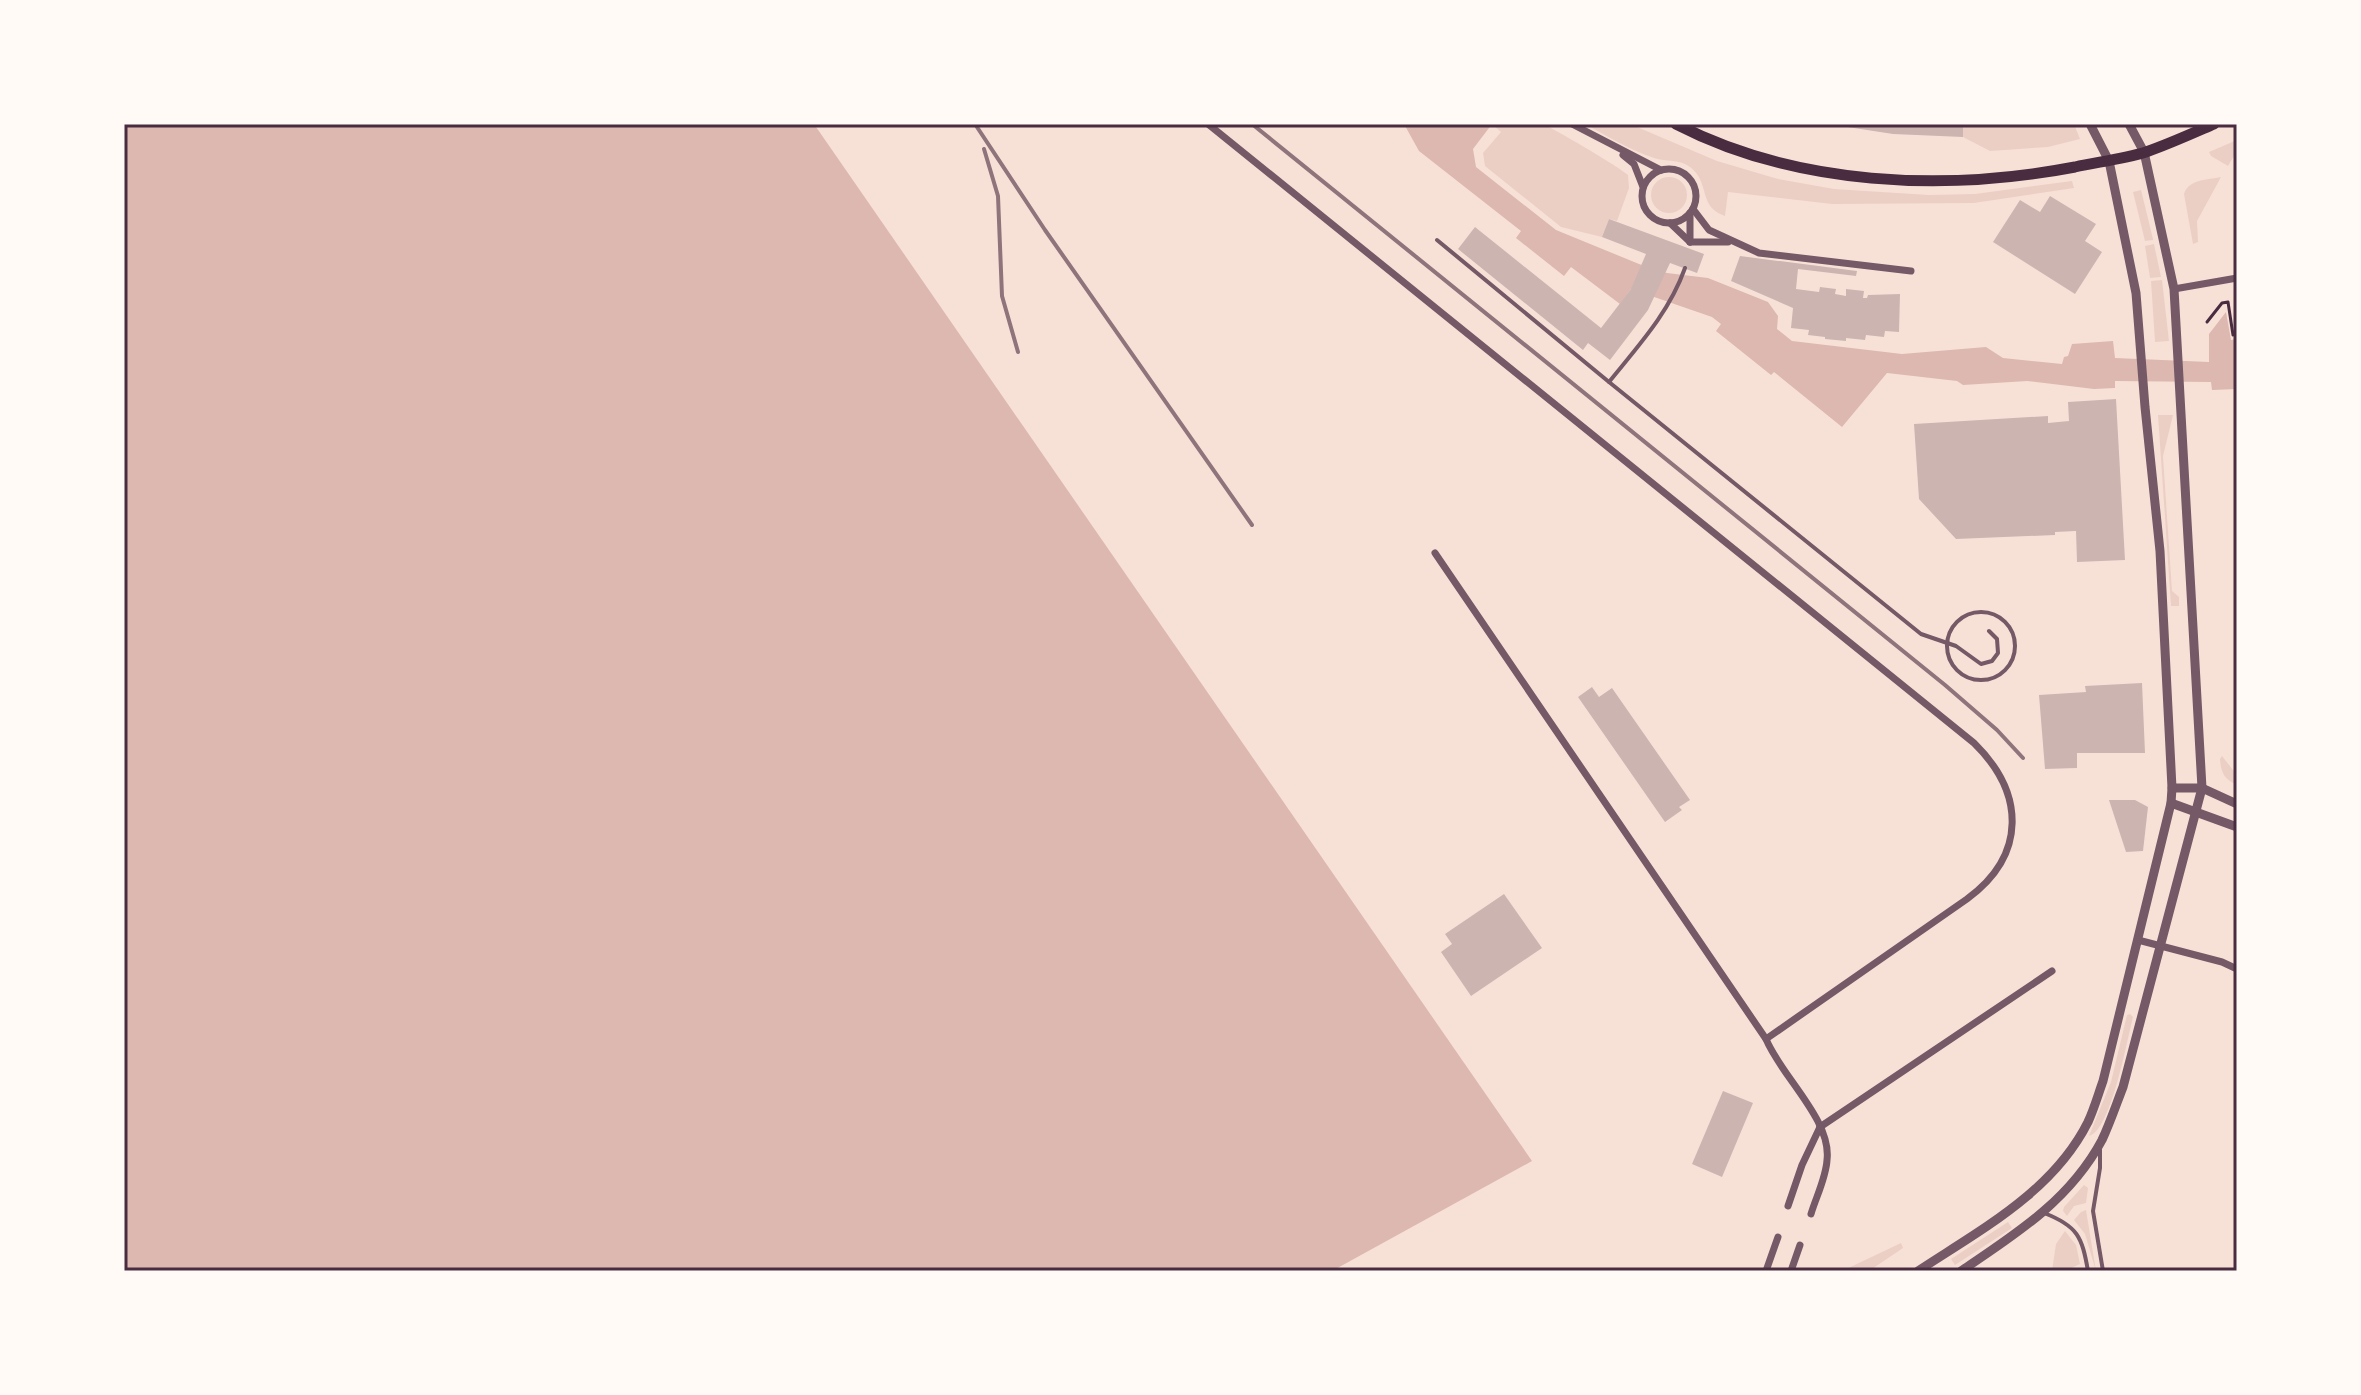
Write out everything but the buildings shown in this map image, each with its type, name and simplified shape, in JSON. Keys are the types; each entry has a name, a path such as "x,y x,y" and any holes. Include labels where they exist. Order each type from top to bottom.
{"main road":[{"path":"1676,124 1730,147 1798,166 1840,175 1929,181 2033,175 2109,161 2144,152 2214,124"}],"street":[{"path":"1208,124 1993,761 2006,786 2012,819 2004,858 1990,880 1955,908 1766,1039"},
{"path":"1572,124 1661,170 1679,170 1693,183 1696,192 1691,211 1690,245"},
{"path":"1918,1271 2032,1193 2076,1142 2088,1121 2103,1081 2171,803 2160,551 2136,293 2109,161 2090,124"},
{"path":"1961,1271 2044,1213 2070,1185 2099,1144 2123,1087 2202,788 2174,289 2144,152 2129,124"},
{"path":"1608,144 1634,164 1648,212 1662,222 1670,223 1679,221 1691,211"},
{"path":"1643,188 1653,174 1661,170"},
{"path":"1691,211 1709,230 1764,254 1911,271"},
{"path":"1670,223 1690,245"},
{"path":"1690,245 1708,240 1736,244"},
{"path":"2174,289 2237,278"},
{"path":"1435,553 1766,1039 1773,1057 1820,1127 1828,1156 1811,1214"},
{"path":"2172,788 2202,788 2237,804"},
{"path":"2171,803 2237,827"},
{"path":"2138,940 2222,962 2237,969"},
{"path":"1788,1206 1802,1165 1820,1127 2052,971"},
{"path":"1766,1271 1778,1237"},
{"path":"1791,1271 1800,1245"}],"lane":[{"path":"1437,240 1921,634 1947,642 1977,663 1986,663 1995,658 1999,647 1997,639 1989,631"},
{"path":"1609,382 1664,312 1684,270"},
{"path":"1978,612 1988,613 2005,622 2015,648 2013,658 2001,673 1983,680 1973,679 1957,669 1948,652 1947,642 1961,619 1978,612"},
{"path":"2099,1144 2100,1168 2093,1211 2103,1271"},
{"path":"2044,1213 2062,1220 2078,1234 2084,1246 2088,1271"}],"path":[{"path":"2207,322 2222,303 2228,302 2233,335"}],"shaded area":[{"path":"124,124 814,124 1532,1161 1332,1271 124,1271"},
{"path":"1404,124 1492,124 1473,149 1476,167 1556,230 1639,264 1667,273 1708,278 1768,302 1778,316 1777,329 1792,341 1902,354 1986,347 2003,358 2062,364 2072,344 2113,341 2115,358 2209,362 2209,334 2226,312 2231,340 2237,339 2237,389 2212,390 2211,382 2115,381 2115,388 2094,389 2027,381 1963,385 1957,381 1887,373 1842,427 1774,372 1771,375 1716,331 1721,324 1712,317 1631,289 1620,304 1571,267 1564,276 1516,238 1521,231 1419,151"},
{"path":"1492,124 1542,124 1628,175 1629,188 1617,221 1609,219 1602,237 1561,227 1485,166 1483,153 1501,132"},
{"path":"1585,124 1630,124 1717,161 1778,179 1834,189 1929,195 1975,194 2072,181 2074,188 1974,203 1832,204 1728,192 1725,216 1711,206 1700,180 1690,167 1645,155"},
{"path":"1963,124 2074,124 2080,139 2048,147 1990,151 1963,137"},
{"path":"2237,140 2237,151 2228,166 2211,156 2209,152"},
{"path":"1669,177 1682,182 1687,195 1682,208 1669,213 1656,208 1651,195 1656,182"},
{"path":"2221,177 2197,221 2198,242 2193,244 2184,194 2186,189 2194,183"},
{"path":"2141,190 2153,240 2145,241 2133,192"},
{"path":"2154,244 2161,277 2150,278 2145,246"},
{"path":"2162,280 2169,341 2155,342 2151,281"},
{"path":"2158,415 2173,415 2163,456 2172,591 2179,597 2179,606 2171,606"},
{"path":"2222,756 2237,775 2237,785 2224,775 2220,764"},
{"path":"2127,1015 2133,1017 2111,1102 2097,1130 2089,1136 2111,1082"},
{"path":"2084,1185 2088,1188 2086,1203 2074,1206 2067,1216 2064,1207"},
{"path":"2086,1210 2096,1271 2085,1234 2074,1220"},
{"path":"2008,1222 2012,1228 1955,1265 1951,1259"},
{"path":"2065,1231 2076,1245 2080,1264 2065,1271 2052,1271 2056,1244"},
{"path":"1901,1243 1903,1248 1869,1271 1842,1271"}],"railway":[{"path":"975,124 1045,230 1252,525"},
{"path":"1252,124 1945,685 1997,730 2023,758"},
{"path":"984,149 998,196 1002,296 1018,352"}]}
